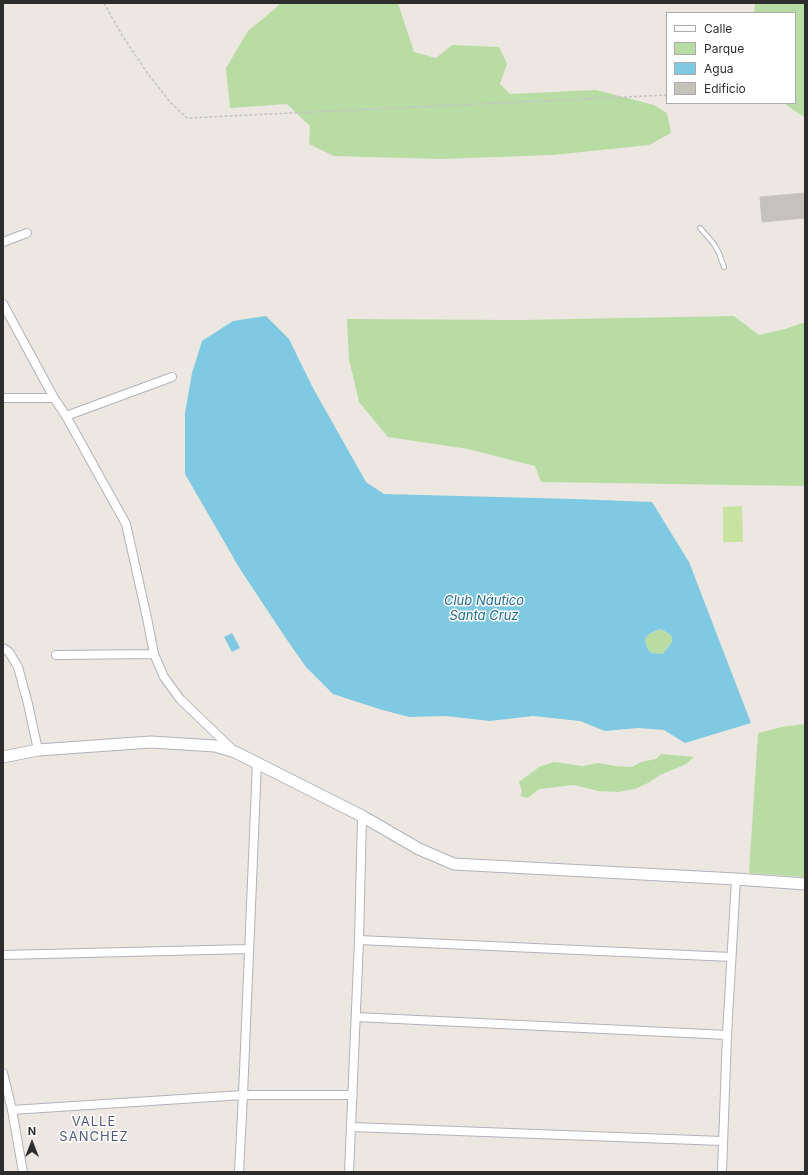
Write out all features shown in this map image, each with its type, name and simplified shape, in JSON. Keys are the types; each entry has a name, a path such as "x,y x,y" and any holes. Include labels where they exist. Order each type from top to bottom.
{"street":[{"path":"3,242 26,233"},
{"path":"3,304 54,398 66,416 126,524 154,654 164,677 180,699 235,752"},
{"path":"66,416 172,377"},
{"path":"3,398 54,398"},
{"path":"3,648 9,652 18,667 38,750"},
{"path":"56,655 154,654"},
{"path":"3,757 38,750 151,742 215,746 235,752 362,816 419,848 454,864 805,884"},
{"path":"239,1172 244,1095 257,763"},
{"path":"349,1172 359,940 362,816"},
{"path":"722,1172 727,1035 736,879"},
{"path":"359,940 731,957"},
{"path":"3,955 249,949"},
{"path":"356,1017 727,1035"},
{"path":"3,1073 12,1110 23,1172"},
{"path":"12,1110 244,1095 353,1095"},
{"path":"352,1127 722,1141"}],"lane":[{"path":"700,228 714,244 719,252 724,266"}],"path":[{"path":"104,3 122,35 148,74 171,103 187,118 666,96"}],"green space":[{"path":"280,3 398,3 414,52 436,58 452,45 499,47 507,64 500,84 510,94 596,90 654,105 667,113 671,133 649,145 553,155 441,159 334,156 309,144 310,126 287,104 230,108 226,68 248,31"},
{"path":"755,3 805,3 805,117 785,104 796,104 796,12 754,12"},
{"path":"734,316 759,335 785,329 805,322 805,486 541,482 535,466 468,449 388,437 359,402 349,359 347,319 519,320"},
{"path":"742,506 743,542 723,542 723,507"},
{"path":"660,629 672,637 672,642 663,654 651,653 647,648 645,639 649,634"},
{"path":"805,724 805,877 749,873 758,733 782,727"},
{"path":"661,754 694,757 686,764 660,775 635,789 618,792 598,791 574,785 539,789 528,798 520,796 522,791 519,782 539,767 554,762 583,766 598,763 632,767 641,762 656,759"}],"water":[{"name":"Club Náutico Santa Cruz","path":"266,316 289,339 313,388 366,482 384,494 652,502 689,562 751,723 685,743 664,730 638,728 605,731 580,721 533,716 490,721 445,716 409,717 333,694 306,667 285,637 240,569 185,474 185,413 192,373 202,341 233,321","holes":["660,629 672,637 672,642 663,654 651,653 647,648 645,639 649,634"]},
{"path":"232,633 240,648 232,652 224,637"}],"building":[{"path":"805,193 805,218 762,222 760,197"}],"district":[{"name":"VALLE SANCHEZ","path":"94,1130"}]}
